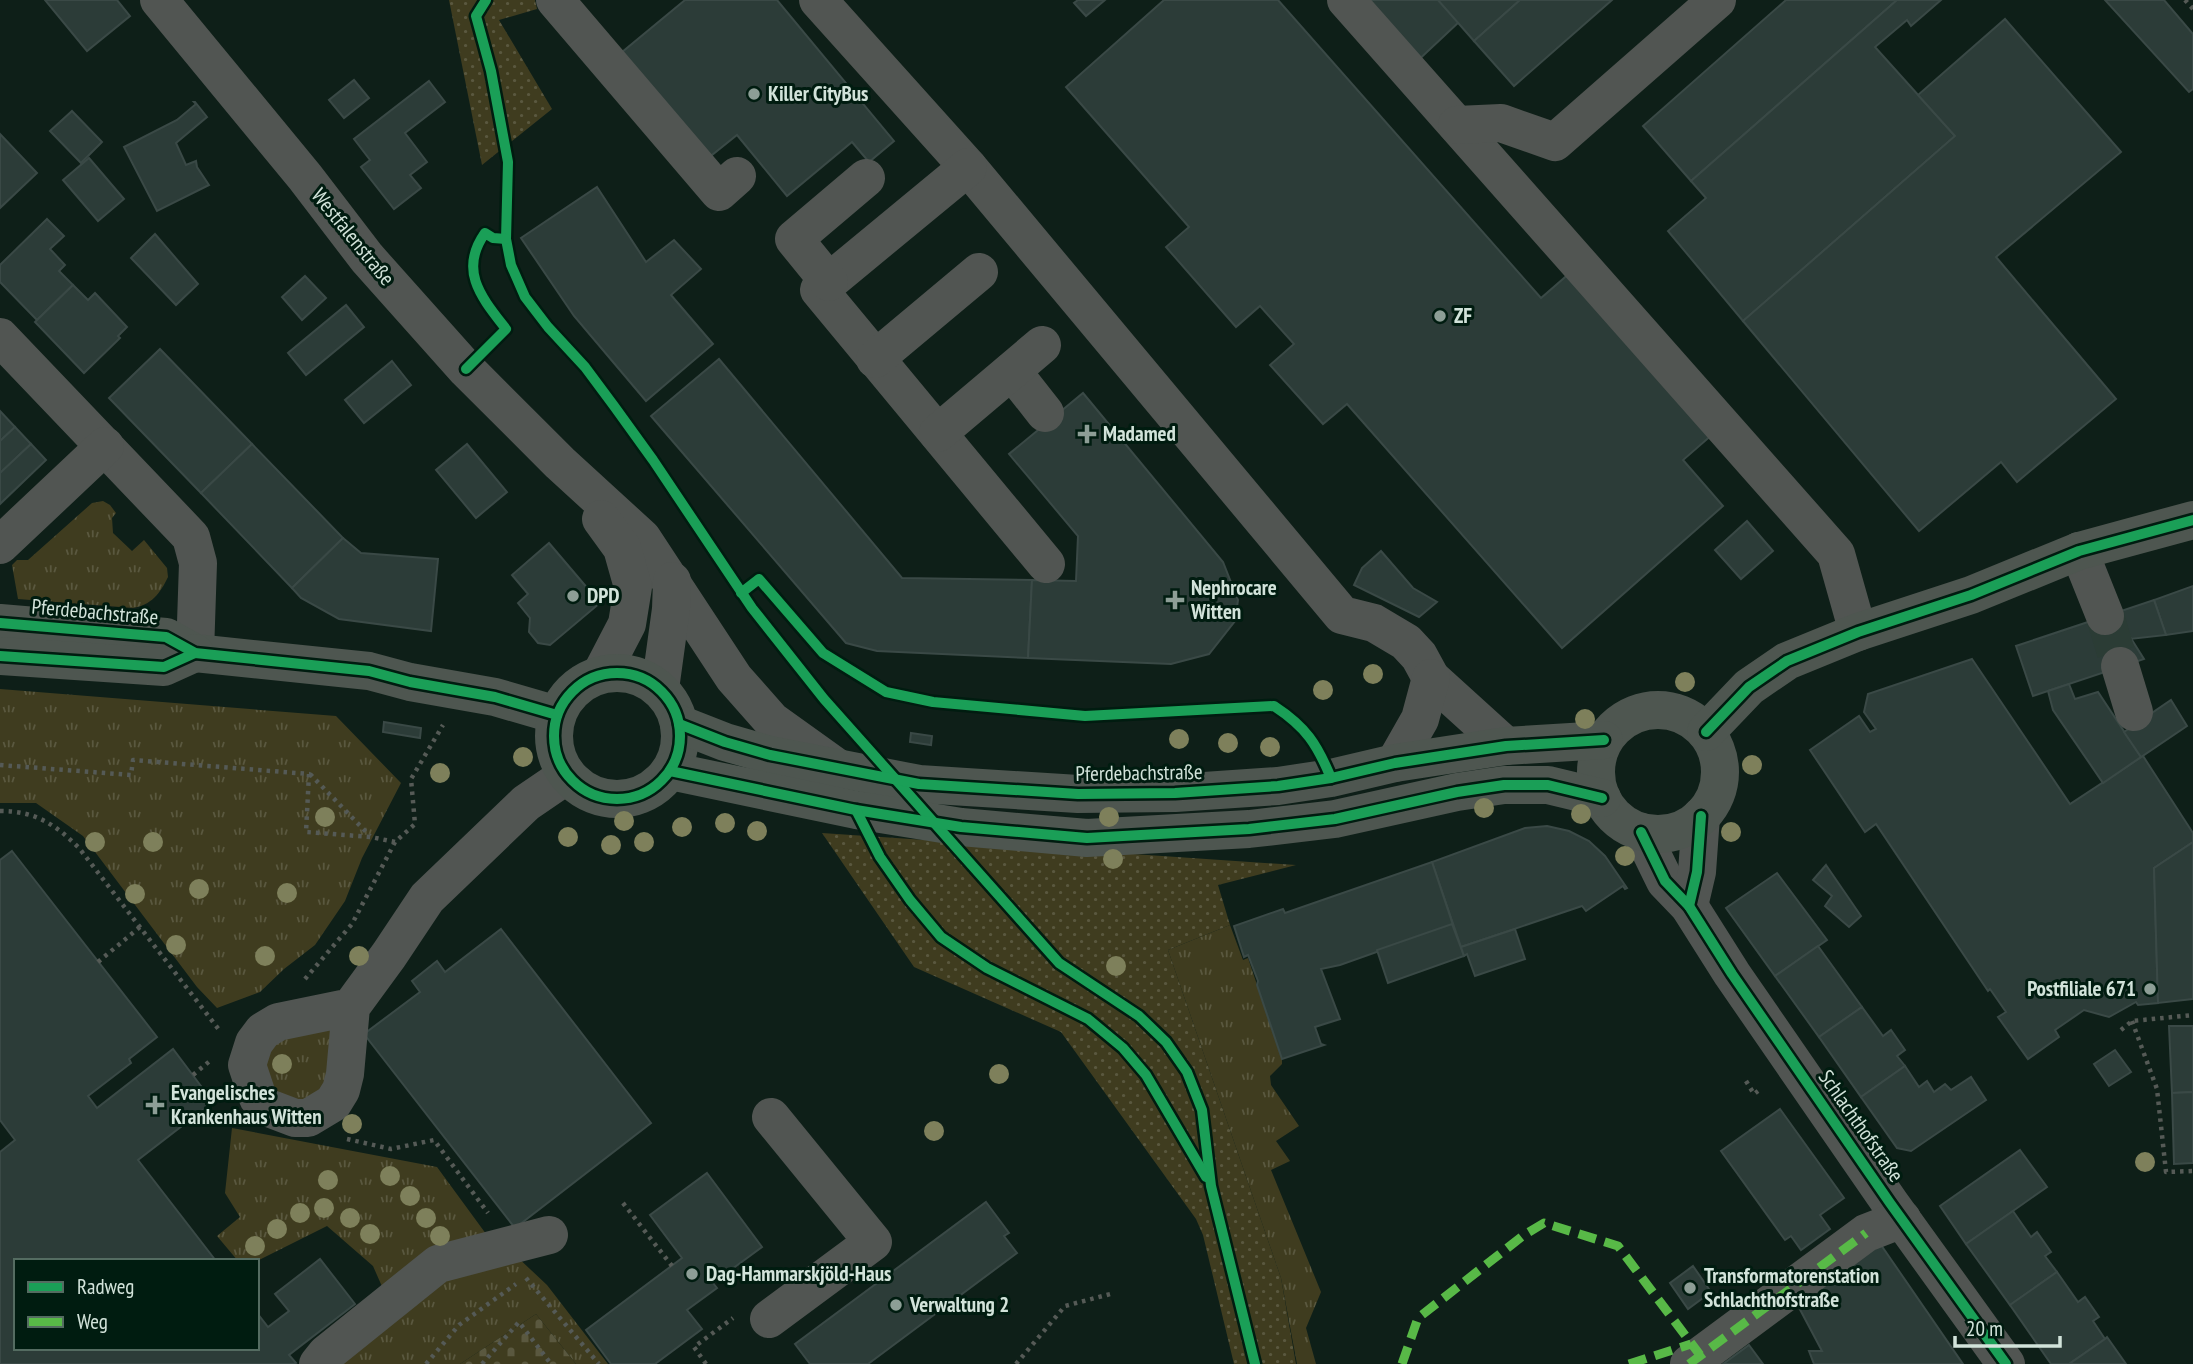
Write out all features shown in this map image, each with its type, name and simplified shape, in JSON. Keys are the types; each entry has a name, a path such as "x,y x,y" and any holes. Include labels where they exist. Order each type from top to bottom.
{"main road":[{"path":"1706,732 1749,687 1787,661 1858,632 1971,595 2079,551 2193,520"},
{"name":"Pferdebachstraße","path":"0,623 166,636 195,653"},
{"path":"0,656 164,667 195,653 369,671 463,692 495,696 557,715"},
{"path":"622,672 642,678 660,689 675,711 680,740 670,771 656,785 639,795 619,799 600,796 582,788 567,775 557,756 554,735 557,715 567,696 582,683 601,674 622,672"},
{"path":"1652,710 1682,715 1706,732 1718,756 1720,769 1713,801 1701,816 1674,832 1641,832 1625,825 1612,813 1602,798 1596,769 1604,740 1618,724 1632,715 1652,710"},
{"name":"Pferdebachstraße","path":"679,724 748,748 919,784 1078,794 1175,793 1278,786 1331,778 1395,763 1506,746 1604,740"},
{"path":"670,771 819,803 961,827 1087,838 1249,829 1335,819 1457,792 1504,785 1548,785 1602,798"}],"street":[{"name":"Westfalenstraße","path":"159,0 305,177 367,258 466,369 560,463 642,538 734,678 772,721 839,769"},
{"path":"555,0 719,192 737,176"},
{"path":"818,0 968,167 1342,615 1374,623 1406,642 1419,656 1431,677 1506,746"},
{"path":"1346,0 1836,554 1858,632"},
{"path":"1457,125 1501,123 1555,142 1717,0"},
{"path":"968,167 819,290 1046,564"},
{"path":"829,282 794,239 866,178"},
{"path":"875,359 979,272"},
{"path":"0,337 191,537 198,563 195,653"},
{"path":"938,433 1042,345"},
{"path":"1012,371 1045,413"},
{"path":"0,545 105,446"},
{"name":"Westfalenstraße","path":"560,463 622,548 633,587 627,624 601,674"},
{"path":"2079,551 2105,616"},
{"path":"660,689 672,581"},
{"path":"2120,666 2134,712"},
{"path":"1395,763 1420,719 1431,677"},
{"path":"351,1007 278,1022 242,1043 258,1098 266,1107 295,1118 308,1118 333,1103 341,1090 348,1050 351,1007 427,898 526,803 567,775"},
{"path":"1689,906 1697,872 1701,816"},
{"name":"Schlachthofstraße","path":"1641,832 1665,881 1689,906 1732,974 1902,1219 2007,1364"},
{"path":"769,1319 873,1242 771,1117"},
{"path":"1689,1364 1866,1233 1902,1219"},
{"path":"317,1364 438,1264 518,1261 549,1235"}],"path":[{"path":"2185,0 2193,9"},
{"path":"296,989 352,924 395,842 415,824 411,779 463,692"},
{"path":"0,765 131,775 133,760 309,774 371,837"},
{"path":"309,774 306,832 371,837 395,842"},
{"path":"0,811 28,813 62,831 79,848 203,1011 242,1043 193,1075"},
{"path":"98,962 140,927"},
{"path":"2122,1030 2132,1021 2193,1015"},
{"path":"2132,1021 2157,1089 2166,1172 2193,1171"},
{"path":"1746,1082 1754,1094 1759,1090"},
{"path":"344,1138 391,1149 434,1140 518,1261 599,1364"},
{"path":"623,1202 672,1266"},
{"path":"426,1364 518,1261 549,1235"},
{"path":"1016,1364 1065,1306 1114,1293"},
{"path":"706,1364 694,1347 749,1306 769,1319"},
{"path":"482,1364 519,1322 550,1362 543,1364"}],"green space":[{"path":"449,0 535,0 537,9 499,20 552,109 482,165"},
{"path":"103,501 116,513 112,518 113,533 132,551 144,540 167,568 168,577 158,593 145,604 133,608 18,599 12,565 17,560 28,560 92,503"},
{"path":"0,689 336,716 401,783 362,858 345,901 315,945 260,992 217,1008 197,987 83,836 36,803 0,803"},
{"path":"822,833 1296,865 1218,885 1230,925 1168,950 1281,1278 1296,1364 1234,1364 1203,1235 1196,1219 1061,1032 914,967"},
{"path":"1230,925 1243,960 1248,958 1282,1059 1282,1064 1270,1076 1271,1085 1299,1126 1276,1141 1290,1161 1271,1170 1321,1292 1306,1328 1316,1364 1297,1364 1281,1278 1168,950"},
{"path":"338,1024 340,1069 308,1107 270,1095 259,1057 268,1042"},
{"path":"232,1128 437,1167 489,1238 384,1291 373,1266 327,1226 259,1260 236,1259 217,1236 240,1217 225,1193"},
{"path":"514,1254 547,1285 608,1364 576,1364 536,1314 460,1364 333,1364 445,1274"},
{"path":"536,1314 576,1364 460,1364"}],"building":[{"path":"45,0 117,0 130,16 87,51"},
{"name":"Killer CityBus","path":"685,0 777,0 894,141 869,162 852,142 787,196 737,135 707,159 621,53"},
{"path":"1078,0 1105,0 1086,16 1074,3"},
{"name":"ZF","path":"1164,0 1278,0 1541,298 1571,272 1713,434 1683,460 1723,506 1562,648 1347,404 1323,424 1270,365 1294,344 1260,306 1236,327 1166,247 1189,227 1066,87"},
{"path":"1355,0 1438,0 1459,22 1413,65"},
{"path":"1438,0 1520,0 1474,41"},
{"path":"1520,0 1612,0 1514,86 1474,41"},
{"path":"1786,0 1897,0 1691,181 1643,126"},
{"path":"1897,0 1941,0 1911,26 1907,20 1875,47 1955,136 1743,321 1668,231 1706,198 1691,181"},
{"path":"2105,0 2164,0 2193,34 2193,89 2189,92"},
{"path":"2005,19 2121,152 1996,257 2116,399 2017,482 2001,462 1919,531 1743,321 1955,136 1918,95"},
{"path":"354,80 369,98 344,118 329,100"},
{"path":"429,81 445,102 405,133 427,162 410,175 421,188 394,209 361,167 370,160 354,139"},
{"path":"195,102 207,117 176,143 186,165 196,161 209,185 157,211 124,147 177,120 196,104"},
{"path":"72,111 102,142 81,163 50,131"},
{"path":"0,134 37,173 0,208"},
{"path":"89,158 124,199 98,221 63,180"},
{"path":"597,187 646,262 674,240 701,269 671,295 713,344 646,401 574,316 521,238"},
{"path":"47,219 64,236 50,249 65,265 59,271 73,285 37,320 0,282 0,265"},
{"path":"155,234 198,284 176,305 131,258"},
{"path":"305,276 326,298 302,320 282,297"},
{"path":"73,285 88,300 95,293 127,327 118,336 120,338 84,373 35,322"},
{"path":"346,305 364,327 306,375 288,353"},
{"path":"160,349 252,444 201,493 109,398"},
{"path":"719,359 902,578 1032,580 1028,658 877,651 846,643 651,416"},
{"path":"392,361 411,385 364,423 345,400"},
{"path":"1083,393 1223,562 1238,600 1235,621 1209,654 1171,664 1028,658 1032,580 1076,581 1078,536 1009,454"},
{"path":"0,411 15,427 0,441"},
{"path":"15,427 31,444 0,473 0,441"},
{"path":"31,444 46,460 0,504 0,473"},
{"path":"252,444 343,538 292,588 201,493"},
{"path":"467,444 507,492 476,518 436,470"},
{"path":"1747,521 1773,551 1741,579 1715,550"},
{"path":"343,538 361,553 438,559 431,631 339,619 301,598 292,588"},
{"path":"549,543 600,603 550,645 538,643 529,632 530,618 518,603 528,594 512,575"},
{"path":"1381,551 1413,588 1437,602 1419,617 1354,585 1362,568"},
{"path":"2193,586 2193,631 2166,635 2154,600"},
{"path":"2154,600 2166,635 2130,639 2115,613"},
{"path":"2115,613 2144,659 2033,696 2016,646"},
{"path":"1972,659 2070,804 2143,756 2193,833 2193,842 2154,868 2158,1003 2138,1005 2136,1002 2109,1017 2084,1010 2055,1030 2059,1037 2028,1059 1998,1017 2006,1012 1990,989 1988,991 1876,824 1865,832 1810,750 1859,716 1870,732 1876,729 1864,712 1868,694"},
{"path":"2069,684 2075,699 2098,692 2141,757 2103,783 2053,710 2048,691"},
{"path":"2171,700 2187,726 2141,757 2124,732"},
{"path":"384,722 421,728 420,738 383,732"},
{"path":"911,733 932,736 931,745 910,742"},
{"path":"1547,826 1569,831 1589,841 1605,856 1627,888 1623,886 1586,911 1582,906 1461,947 1432,862 1525,828"},
{"path":"2193,842 2193,999 2158,1003 2154,868"},
{"name":"Evangelisches Krankenhaus Witten","path":"12,851 157,1037 129,1059 131,1063 88,1096 97,1108 173,1049 213,1102 138,1160 214,1259 14,1259 14,1350 259,1350 259,1316 268,1327 289,1311 275,1294 320,1259 355,1304 289,1355 296,1363 0,1364 0,1152 15,1140 0,1120 0,860"},
{"path":"1432,862 1453,925 1340,965 1321,969 1340,1019 1315,1027 1321,1044 1324,1045 1282,1059 1257,985 1258,981 1248,955 1244,957 1234,926 1283,909 1285,913"},
{"path":"1826,865 1861,916 1849,927 1825,906 1832,896 1813,880"},
{"path":"1777,873 1827,940 1775,976 1726,908"},
{"path":"1452,924 1464,956 1388,983 1377,950"},
{"path":"501,929 651,1123 515,1228 364,1034 420,992 412,981 437,961 445,972"},
{"path":"1515,929 1525,959 1475,976 1467,954 1464,956 1461,947"},
{"path":"1818,946 1862,1007 1819,1037 1775,976"},
{"path":"1862,1007 1883,1036 1891,1030 1905,1050 1897,1056 1905,1066 1861,1097 1819,1037"},
{"path":"2169,1026 2193,1026 2193,1092 2172,1093"},
{"path":"2115,1050 2131,1072 2109,1086 2094,1064"},
{"path":"1905,1066 1919,1087 1927,1081 1934,1092 1945,1084 1951,1090 1971,1077 1986,1100 1911,1151 1897,1148 1861,1097"},
{"path":"2193,1092 2193,1163 2174,1164 2172,1093"},
{"path":"1780,1109 1844,1198 1820,1215 1830,1229 1801,1250 1791,1236 1785,1240 1721,1151"},
{"path":"2020,1150 2047,1187 1966,1244 1940,1206"},
{"name":"Dag-Hammarskjöld-Haus","path":"707,1173 762,1247 713,1283 717,1288 687,1310 702,1329 655,1364 611,1364 586,1330 682,1258 650,1215"},
{"name":"Verwaltung 2","path":"986,1202 1009,1233 1004,1236 1017,1253 868,1364 810,1364 795,1344"},
{"path":"2013,1211 2031,1237 2037,1232 2051,1252 2045,1256 2057,1272 2010,1305 1966,1244"},
{"path":"1879,1242 1963,1364 1814,1364 1809,1351 1822,1351 1796,1302"},
{"name":"Transformatorenstation Schlachthofstraße","path":"1693,1266 1711,1292 1688,1309 1670,1283"},
{"path":"2057,1272 2078,1302 2085,1297 2099,1317 2093,1321 2105,1339 2069,1364 2051,1364 2010,1305"},
{"path":"2107,1337 2126,1364 2069,1364 2105,1339"},
{"path":"1749,1345 1763,1364 1723,1364"}],"tunnel":[{"path":"2105,616 2120,666"}],"marked path":[{"path":"1402,1364 1418,1318 1524,1235 1544,1223 1618,1246 1700,1355"},
{"path":"1689,1364 1866,1233"},
{"path":"1629,1364 1691,1344"}],"cycle path":[{"path":"486,0 476,16 491,71 508,162 506,239 511,265 525,297 585,367 653,460 752,608 824,699 1059,963 1139,1016 1166,1042 1187,1072 1202,1110 1211,1186 1255,1364"},
{"path":"466,369 506,329 482,295 473,272 477,247 485,233 493,238 506,239"},
{"path":"1706,732 1749,687 1787,661 1858,632 1971,595 2079,551 2193,520"},
{"path":"741,593 759,579 823,653 886,692 933,702 1085,716 1274,706 1309,737 1331,778"},
{"path":"0,623 166,637 195,653 369,671 410,682 495,697 557,715"},
{"path":"0,656 164,667 195,653"},
{"path":"617,673 641,678 661,692 675,712 680,736 675,760 661,780 641,794 617,799 593,794 573,780 559,760 554,736 559,712 573,692 593,678 617,673"},
{"path":"679,724 725,742 770,755 919,784 1078,794 1175,793 1278,786 1331,778 1395,763 1506,746 1604,740"},
{"path":"670,771 856,810 961,827 1087,838 1249,829 1335,819 1457,792 1504,785 1548,785 1602,798"},
{"path":"856,810 880,857 910,900 941,937 987,968 1088,1019 1123,1048 1146,1075 1206,1177"},
{"path":"1689,906 1697,872 1701,816"},
{"path":"1641,832 1665,881 1689,906 1732,974 1890,1203 2006,1364"}],"place":[{"name":"Killer CityBus","path":"754,94"},
{"name":"ZF","path":"1440,316"},
{"name":"Madamed","path":"1087,434"},
{"name":"DPD","path":"573,596"},
{"name":"Nephrocare Witten","path":"1175,600"},
{"name":"Postfiliale 671","path":"2150,989"},
{"name":"Evangelisches Krankenhaus Witten","path":"155,1105"},
{"name":"Dag-Hammarskjöld-Haus","path":"692,1274"},
{"name":"Transformatorenstation Schlachthofstraße","path":"1690,1288"},
{"name":"Verwaltung 2","path":"896,1305"}]}
